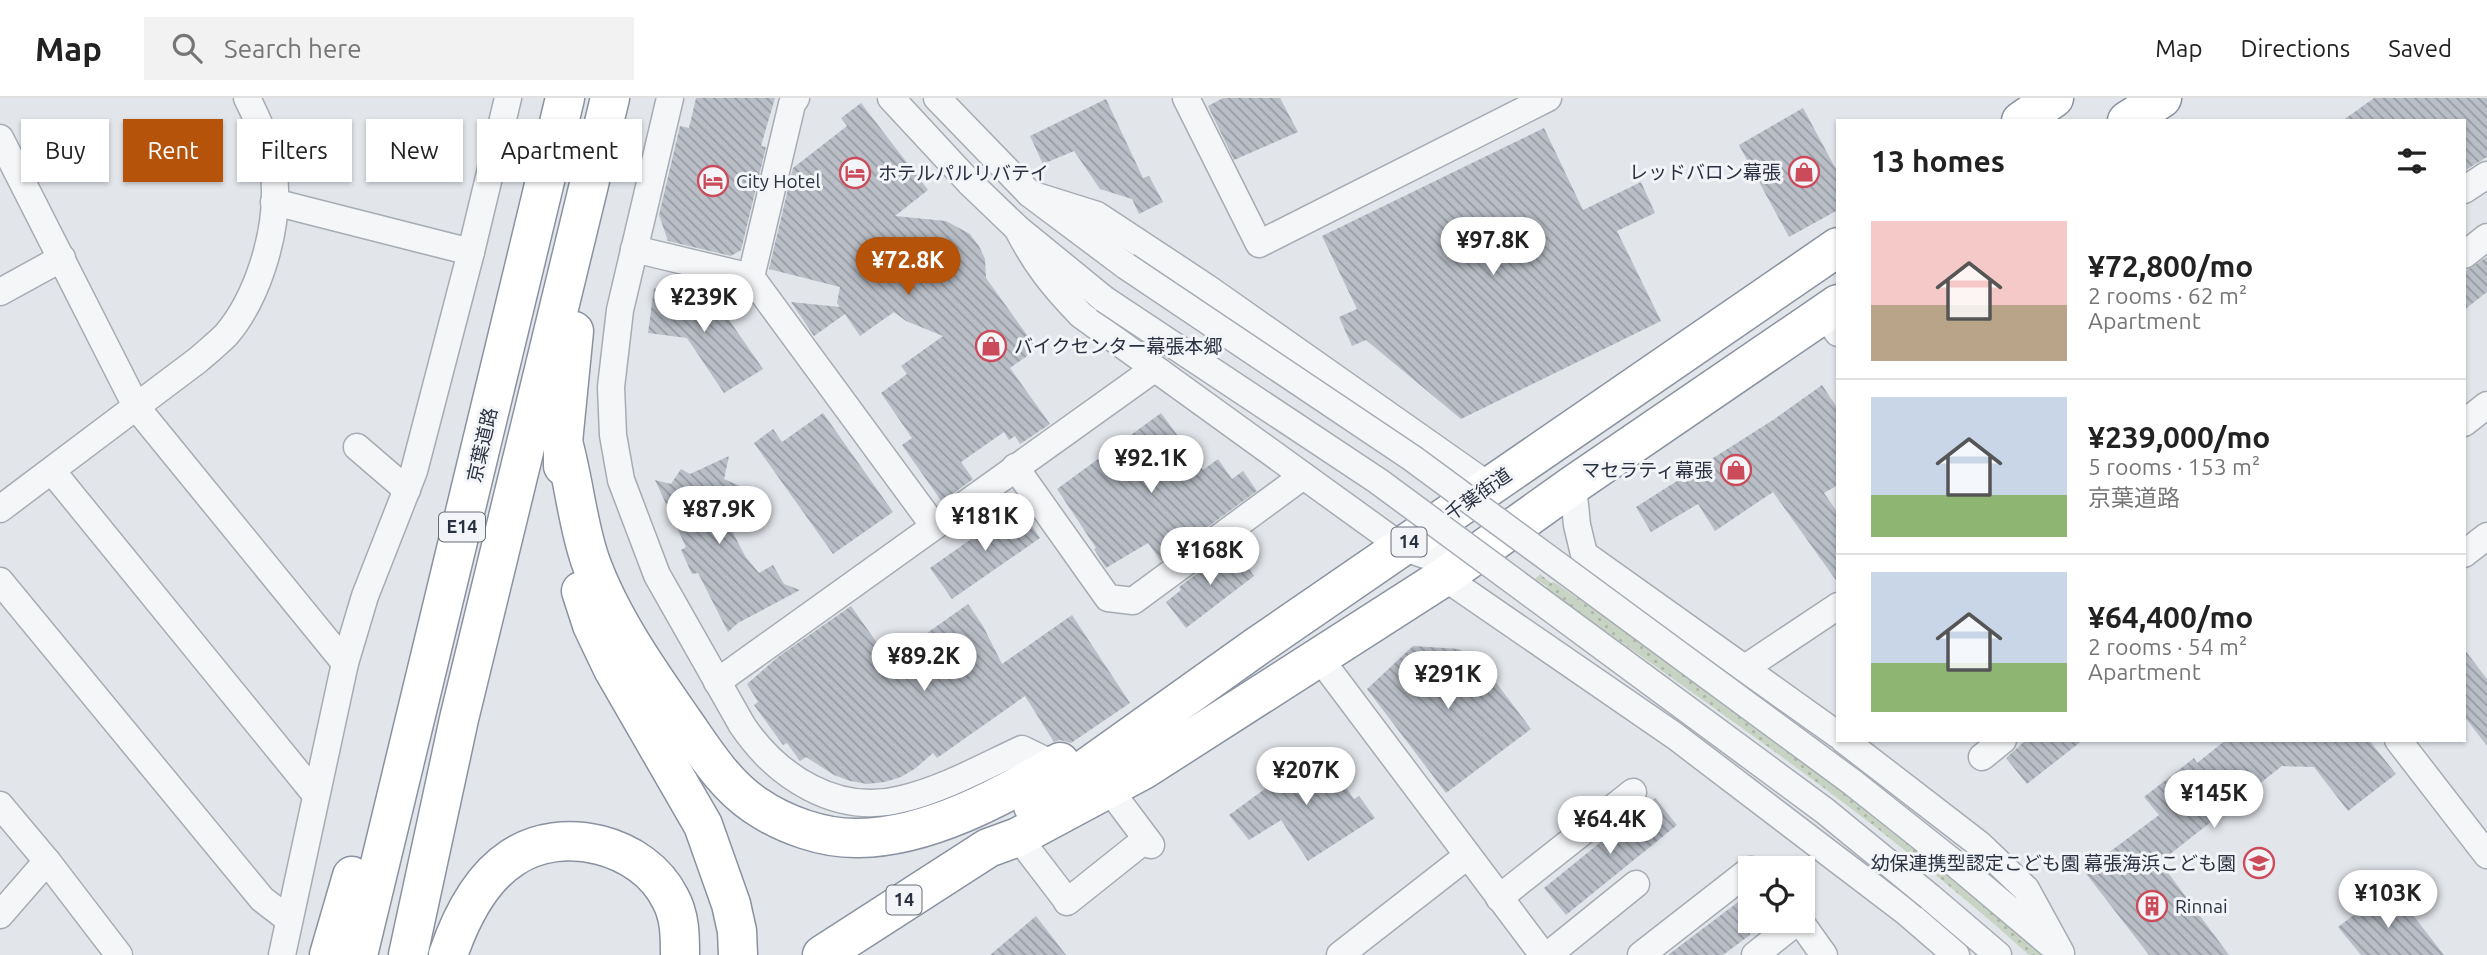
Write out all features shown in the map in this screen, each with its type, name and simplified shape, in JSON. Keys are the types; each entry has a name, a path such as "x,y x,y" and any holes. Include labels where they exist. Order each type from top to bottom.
{"highway":[{"name":"京葉道路","path":"358,955 565,98"},
{"name":"E14","path":"605,119 610,98"},
{"path":"2024,119 2054,98"},
{"path":"2129,119 2162,98"},
{"path":"589,182 596,221 578,303 563,442 566,527 575,574 592,625 613,669 703,825 732,904 738,955"},
{"name":"E14","path":"408,955 459,719 589,182"},
{"name":"千葉街道","path":"1003,842 1009,824 1140,728 1836,248"},
{"name":"千葉街道","path":"821,955 904,900 1003,842 1143,770 1444,577 1573,485 1833,317"},
{"path":"563,442 572,475 578,518 588,552 616,616 652,677 732,787 755,806 791,824 823,835 859,838 930,826 985,803 1106,736 1140,728"},
{"path":"329,955 409,681 439,625"},
{"path":"447,955 466,913 489,879 513,857 545,844 569,840 600,845 633,859 654,873 670,898 679,923 680,955"},
{"path":"859,955 888,930 904,900"}],"street":[{"path":"0,509 198,360 226,334 245,306 264,268 275,188 265,138 247,98"},
{"path":"282,955 345,663 365,596 414,471 508,98"},
{"path":"670,98 620,310 611,387 612,435 621,480 657,575 717,682 758,749 778,768 821,793 848,801 874,803 901,800 960,778 1022,749 1055,765"},
{"path":"751,277 792,104 796,98"},
{"path":"891,98 969,182 1017,228 1104,299 1378,481 1825,811 1998,955"},
{"path":"937,98 1030,194 1126,266 1412,458 1852,782 2062,954"},
{"path":"1186,98 1259,244 1548,98"},
{"path":"0,138 137,408 345,663"},
{"path":"2466,189 2487,175"},
{"path":"1030,194 1097,215 1206,287 1489,486"},
{"path":"274,202 471,252"},
{"path":"1017,228 1035,262 1074,308 1154,369 1402,547 1425,555 1487,547"},
{"path":"2466,253 2487,237"},
{"path":"634,249 751,277 934,526"},
{"path":"0,292 62,258"},
{"path":"717,682 1154,369"},
{"path":"2466,421 2487,405"},
{"path":"357,447 407,490"},
{"path":"1015,467 1108,598 1133,601 1303,476"},
{"path":"52,471 316,795"},
{"path":"1573,485 1577,525 1584,554 1836,734"},
{"path":"2466,552 2487,536"},
{"path":"1444,577 1675,736 1895,903 1956,955"},
{"path":"0,581 262,899 288,919"},
{"path":"1745,668 1836,608"},
{"path":"1318,656 1467,856 1545,955 1636,884"},
{"path":"1847,742 1979,844 2026,889 2062,954"},
{"path":"1982,757 2001,742"},
{"path":"2400,742 2487,855"},
{"path":"1003,842 1065,900 1149,842 1109,789"},
{"path":"1499,898 1633,792"},
{"path":"0,805 119,955"},
{"path":"1340,955 1467,856"},
{"path":"0,915 47,861"},
{"path":"1641,955 1738,881"},
{"path":"1755,955 1798,920 1824,955"}],"green space":[{"path":"1540,574 1721,698 1894,827 2045,955 2029,955 1972,905 1854,810 1546,589 1547,586 1535,579"}],"building":[{"path":"696,98 775,98 761,146 766,147 741,250 731,256 668,241 659,215 680,126 689,128"},
{"path":"1223,98 1280,98 1298,132 1234,160 1208,106"},
{"path":"2374,98 2487,98 2487,157 2466,170 2466,119 2345,119"},
{"path":"1106,99 1143,178 1149,176 1163,202 1139,214 1132,199 1100,189 1074,151 1043,164 1030,136"},
{"path":"861,103 928,190 895,216 946,221 970,234 985,259 986,278 1037,349 1010,368 1050,424 1020,444 1015,436 1009,440 1004,432 961,462 973,479 942,502 902,445 912,438 881,393 907,374 901,366 943,336 906,321 894,312 860,336 845,314 814,336 791,302 840,307 837,303 840,287 769,269 793,168 847,126 841,118"},
{"path":"1803,108 1836,169 1836,211 1789,237 1739,145"},
{"path":"1544,128 1583,210 1641,182 1655,213 1617,231 1661,321 1461,419 1366,340 1352,346 1339,317 1357,309 1322,236"},
{"path":"2487,257 2487,292 2466,308 2466,271"},
{"path":"654,288 711,294 763,369 724,393 687,338 648,333"},
{"path":"1822,385 1836,406 1836,486 1824,493 1836,510 1836,580 1773,492 1715,531 1698,504 1651,532 1636,507 1773,420"},
{"path":"823,413 893,512 833,554 754,443 773,429 782,442"},
{"path":"1161,413 1203,470 1218,459 1232,479 1243,471 1257,491 1161,561 1148,543 1106,568 1057,489"},
{"path":"729,456 724,479 744,488 717,501 733,525 732,531 745,556 759,573 773,565 784,584 800,590 738,623 728,632 698,573 692,574 681,550 686,547 655,480 671,484 681,469 690,474"},
{"path":"1018,506 1040,538 952,599 930,568"},
{"path":"1233,547 1254,576 1186,628 1166,602 1181,590 1179,587"},
{"path":"968,604 983,626 1002,664 1072,615 1130,703 1071,743 1060,740 1054,742 1025,696 937,758 933,753 901,777 867,784 834,775 806,757 800,761 787,743 783,745 754,705 758,702 747,684 778,657 851,606 889,660"},
{"path":"1413,646 1459,649 1482,664 1531,729 1446,793 1367,689"},
{"path":"2466,652 2487,679 2487,746 2466,719"},
{"path":"2024,742 2080,742 2027,784 2006,758"},
{"path":"2223,742 2371,742 2396,774 2348,811 2314,767 2282,766 2160,862 2229,955 2149,955 2084,871 2159,815 2144,797 2194,758 2197,763"},
{"path":"1320,749 1354,799 1359,796 1375,818 1308,861 1281,820 1249,840 1229,815"},
{"path":"1655,798 1677,825 1566,915 1544,888"},
{"path":"2391,887 2444,955 2361,955 2338,927"},
{"path":"1738,902 1738,933 1750,935 1723,955 1668,955"},
{"path":"1036,916 1066,955 990,955"}],"place":[{"name":"レッドバロン幕張","path":"1804,172"},
{"name":"ホテルパルリバテイ","path":"855,173"},
{"name":"City Hotel","path":"713,181"},
{"name":"バイクセンター幕張本郷","path":"991,346"},
{"name":"マセラティ幕張","path":"1736,470"},
{"name":"幼保連携型認定こども園 幕張海浜こども園","path":"2259,863"},
{"name":"Rinnai","path":"2152,906"}]}
